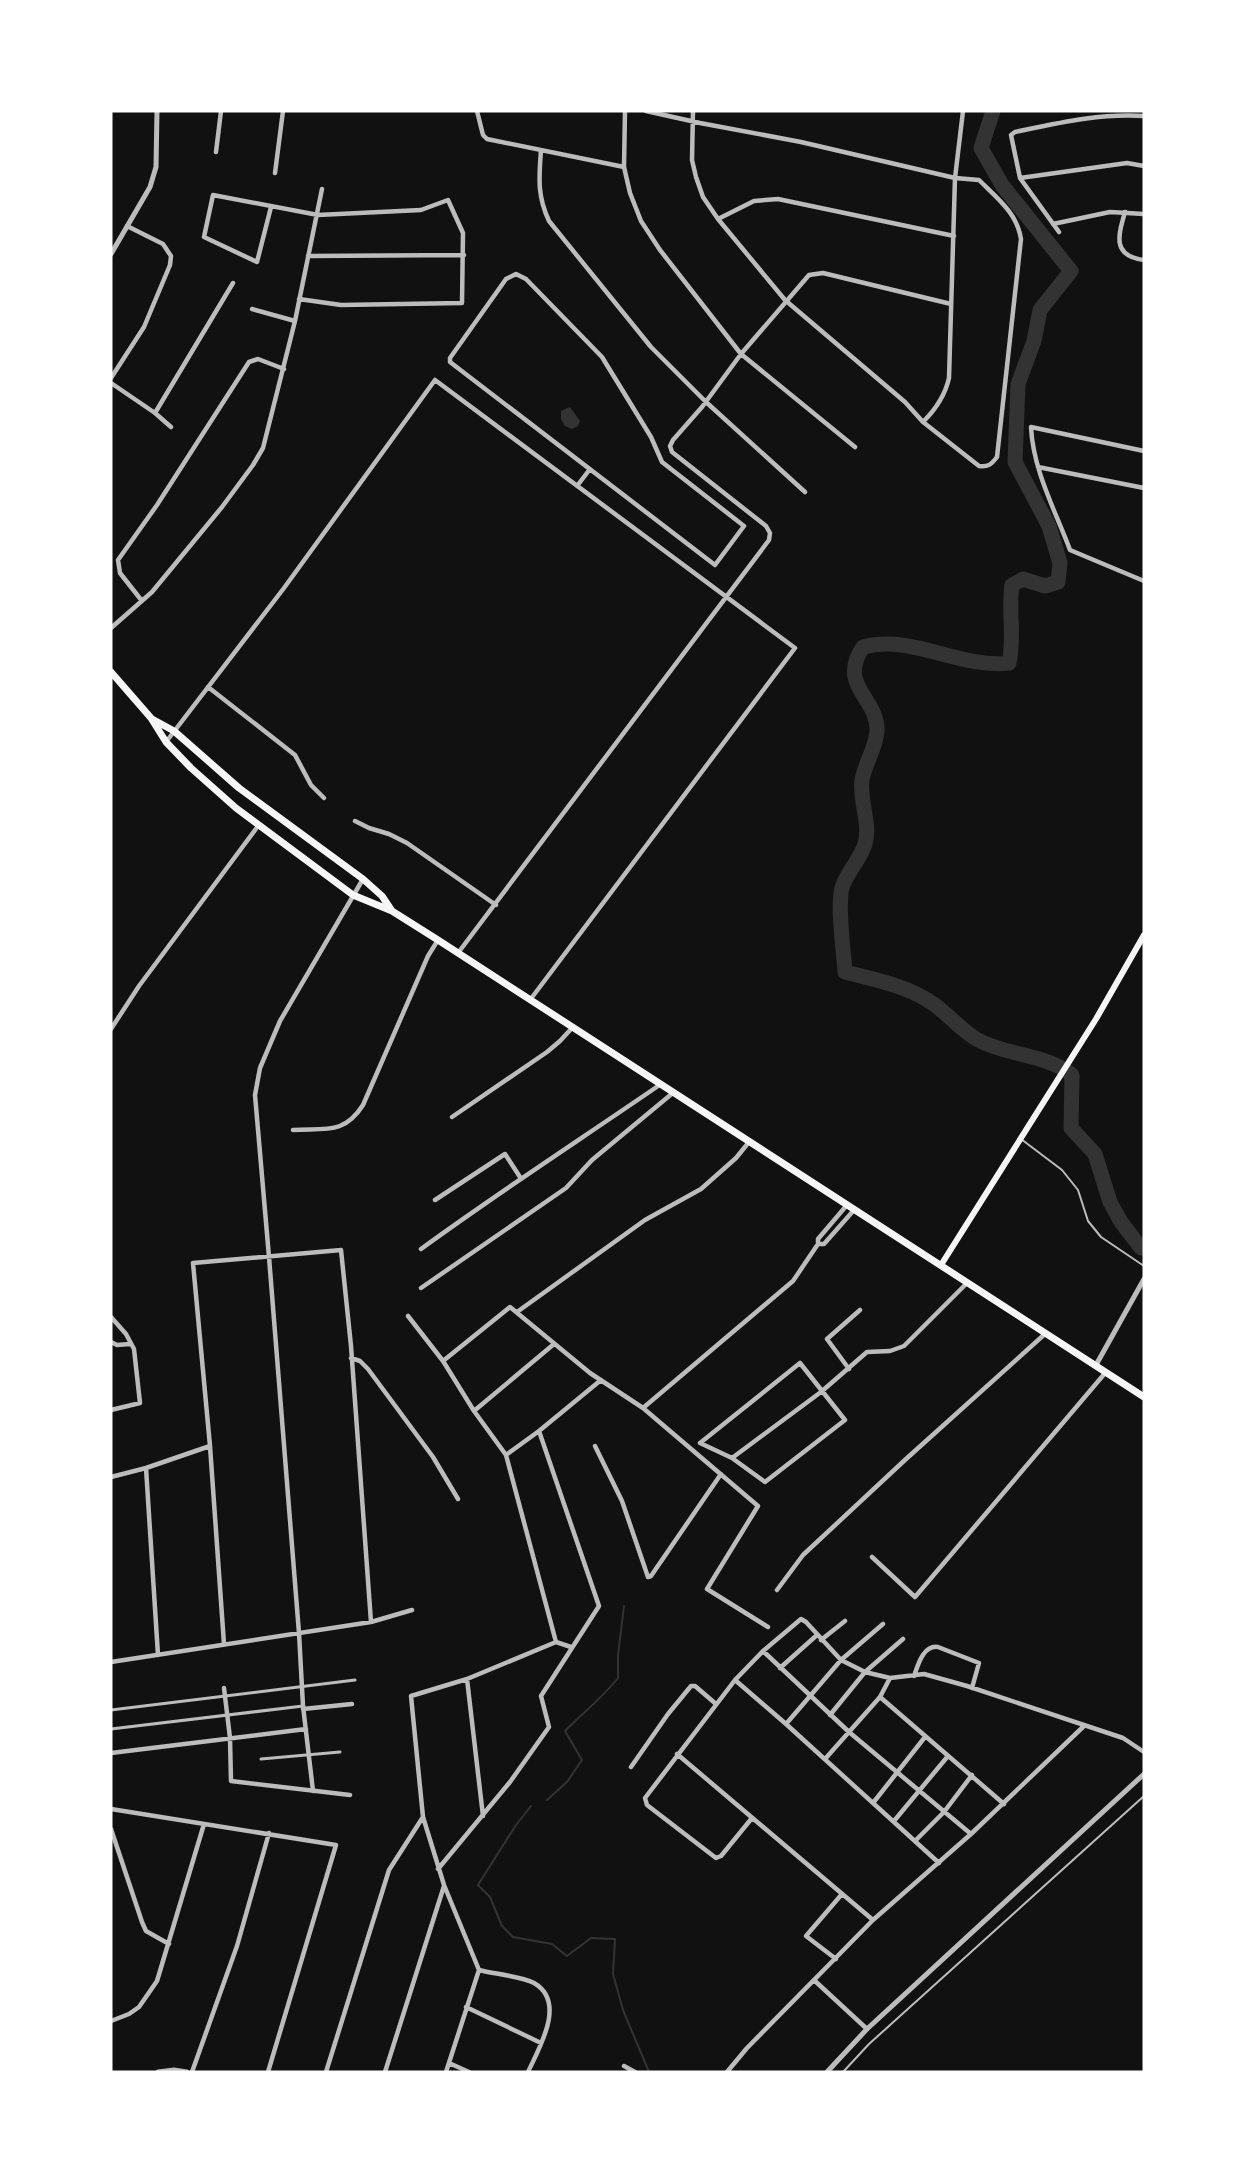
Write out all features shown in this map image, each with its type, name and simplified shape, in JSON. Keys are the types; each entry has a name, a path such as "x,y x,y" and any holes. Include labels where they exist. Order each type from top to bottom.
{"highway":[{"path":"111,672 151,718 166,742 203,780 258,826 353,895 392,911 438,940 1144,1397"},
{"path":"151,718 174,731 238,788 363,879 382,896 392,911"}],"main road":[{"path":"941,1265 1069,1063 1144,935"}],"street":[{"path":"111,254 150,187 156,166 157,111"},
{"path":"216,152 221,111"},
{"path":"275,173 283,111"},
{"path":"477,111 483,135 487,139 624,167"},
{"path":"625,111 624,167 630,193 641,221 687,287 741,354 855,447"},
{"path":"646,111 692,122 801,142 955,178 979,180 1012,214 1021,240 997,457 992,464 986,467 979,466 923,422 905,402 785,300 718,219 703,197 692,160 692,122 693,111"},
{"path":"923,422 933,412 946,391 949,378 955,178 963,111"},
{"path":"1059,232 1020,178 1011,135 1015,132 1078,118 1119,114 1144,116"},
{"path":"541,150 538,189 549,221 651,346 706,402 805,492"},
{"path":"1020,178 1127,163 1144,166"},
{"path":"111,628 142,601 215,515 263,448 269,432 295,321 322,189"},
{"path":"271,207 257,262 204,237 213,195 318,215 421,210 448,200 463,232 462,303 341,305 300,299"},
{"path":"718,219 754,201 778,199 954,236"},
{"path":"1053,224 1110,212 1144,214"},
{"path":"1125,212 1119,233 1121,249 1129,257 1144,260"},
{"path":"111,378 144,327 170,265 171,256 163,244 127,226"},
{"path":"308,256 464,255"},
{"path":"458,953 769,540 770,533 766,526 672,452 670,446 673,440 706,402 785,300 809,275 816,273 951,304"},
{"path":"516,274 526,279 602,357 651,436 662,462 744,526 715,566 590,469 450,362 450,358 506,279 516,274"},
{"path":"155,413 233,283"},
{"path":"252,309 295,321"},
{"path":"142,601 120,573 118,560 157,505 249,362 258,359 284,369"},
{"path":"166,742 389,445 435,380 795,648 530,1000"},
{"path":"111,384 155,413 171,427"},
{"path":"1144,451 1031,427 1033,450 1038,467 1070,550 1144,581"},
{"path":"1038,467 1144,488"},
{"path":"578,486 590,469"},
{"path":"208,687 295,755 311,785 324,798"},
{"path":"354,821 407,843 496,905"},
{"path":"111,1029 139,986 258,826"},
{"path":"313,1791 303,1708 299,1633 255,1095 260,1068 280,1021 363,879"},
{"path":"293,1130 336,1128 347,1124 356,1116 363,1106 428,956 438,940"},
{"path":"452,1117 555,1046 572,1028"},
{"path":"421,1249 520,1177 549,1161 661,1084"},
{"path":"421,1288 566,1188 592,1160 674,1092"},
{"path":"517,1312 645,1220 700,1189 736,1158 749,1142"},
{"path":"435,1200 505,1154 520,1177"},
{"path":"643,1408 793,1281 818,1244 818,1239 837,1218 851,1207"},
{"path":"818,1244 824,1244 851,1207"},
{"path":"837,1218 842,1222"},
{"path":"224,1644 210,1446 193,1263 341,1251 371,1622"},
{"path":"1096,1365 1144,1279"},
{"path":"732,1458 821,1392 867,1352 890,1351 904,1346 967,1283"},
{"path":"443,1361 510,1307 601,1380 643,1408 758,1506 707,1589 768,1627"},
{"path":"849,1369 827,1339 860,1310"},
{"path":"408,1316 443,1361 474,1411 506,1455 556,1642"},
{"path":"111,1317 126,1334 134,1349 140,1402"},
{"path":"777,1590 803,1556 906,1459 1046,1334"},
{"path":"111,1342 117,1345 130,1344"},
{"path":"474,1411 554,1344"},
{"path":"351,1358 362,1362 368,1369 433,1457 458,1499"},
{"path":"800,1363 821,1392 845,1420 765,1482 732,1458 700,1443 800,1363"},
{"path":"872,1557 915,1597 1106,1372"},
{"path":"506,1455 601,1380"},
{"path":"111,1410 140,1402 146,1405"},
{"path":"438,1869 483,1816 549,1726 541,1696 599,1606 539,1431"},
{"path":"111,1478 210,1446"},
{"path":"595,1446 622,1501 648,1577 651,1576 721,1474"},
{"path":"146,1468 158,1655"},
{"path":"111,1662 371,1622 412,1610"},
{"path":"753,1818 721,1856 716,1858 647,1805 646,1795 735,1680 762,1651 801,1620 806,1622 841,1660 865,1672 890,1678 924,1674 1123,1738 1144,1752"},
{"path":"821,1640 845,1621"},
{"path":"786,1724 841,1660 883,1623"},
{"path":"780,1668 817,1635"},
{"path":"830,1715 865,1672 903,1639"},
{"path":"446,2072 479,1970 438,1869 423,1817 411,1696 467,1679 556,1642 571,1647"},
{"path":"914,1676 927,1649 933,1646 938,1647 979,1663 972,1688"},
{"path":"762,1651 849,1732 971,1834"},
{"path":"825,1759 880,1696 890,1678"},
{"path":"467,1679 483,1816"},
{"path":"111,1710 354,1680"},
{"path":"735,1680 939,1863"},
{"path":"631,1767 668,1714 691,1686 695,1686 716,1704"},
{"path":"224,1688 230,1738 231,1781 350,1796"},
{"path":"880,1696 1004,1804"},
{"path":"111,1729 352,1704"},
{"path":"727,2072 747,2048 873,1920 1004,1804 1084,1726"},
{"path":"111,1754 306,1729"},
{"path":"873,1803 925,1737"},
{"path":"261,1759 340,1752"},
{"path":"676,1755 873,1920"},
{"path":"894,1821 948,1756"},
{"path":"827,2072 867,2029 1144,1774"},
{"path":"915,1841 944,1812 972,1775"},
{"path":"111,1809 336,1845 268,2072"},
{"path":"326,2072 389,1870 423,1817"},
{"path":"111,2013 112,2020 129,2014 148,1996 157,1981 204,1824"},
{"path":"111,1829 146,1931 169,1944"},
{"path":"192,2072 237,1946 269,1833"},
{"path":"385,2072 444,1885"},
{"path":"836,1959 806,1936 843,1894"},
{"path":"479,1970 534,1983 543,1992 551,2016 528,2072"},
{"path":"815,1981 867,2029"},
{"path":"466,2007 541,2043"},
{"path":"449,2063 469,2072"},
{"path":"624,2066 635,2072"},
{"path":"158,2072 174,2070 187,2072"}],"lane":[{"path":"1021,1139 1067,1176 1078,1190 1088,1221 1101,1237 1144,1266"},
{"path":"843,2072 878,2036 1144,1796"}],"shaded area":[{"path":"570,407 580,421 578,426 572,429 565,426 561,419 561,411"}],"waterway":[{"path":"993,111 981,148 1002,185 1071,271 1040,310 1034,341 1018,384 1015,462 1049,526 1060,563 1058,582 1045,586 1023,579 1012,585 1009,663 991,664 900,645 882,644 863,647 856,660 854,672 856,682 876,719 877,731 862,780 867,828 865,844 845,880 841,893 840,915 845,972 892,984 914,993 935,1005 978,1040 1051,1063 1072,1075 1071,1128 1095,1154 1110,1202 1121,1222 1141,1248 1144,1248"},
{"path":"547,1800 567,1782 582,1760 565,1731 618,1678 618,1655 624,1606"},
{"path":"531,1806 516,1825 478,1885 490,1897 502,1926 513,1937 552,1944 567,1956 591,1938 615,1939 613,1974 623,2010 649,2072"}]}
